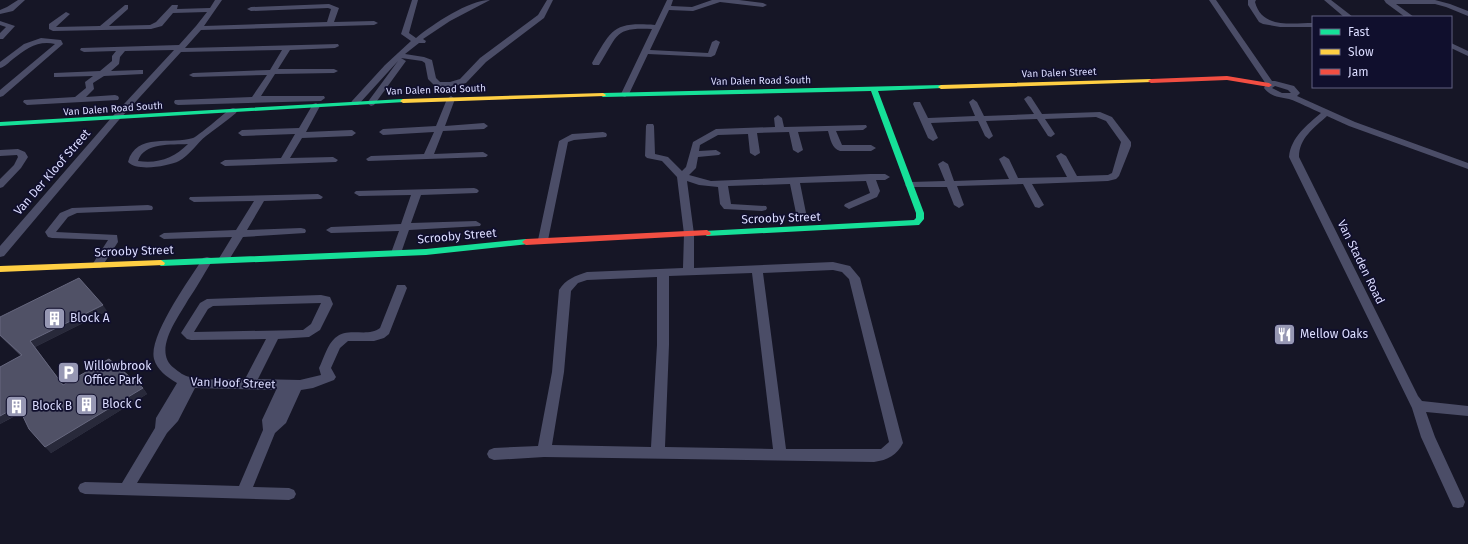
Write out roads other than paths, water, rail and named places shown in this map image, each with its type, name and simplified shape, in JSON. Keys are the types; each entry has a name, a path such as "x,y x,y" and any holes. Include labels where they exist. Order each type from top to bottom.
{"street":[{"path":"0,12 10,9 22,0"},
{"name":"Van Der Kloof Street","path":"0,253 115,119 199,28 219,0"},
{"path":"415,0 405,34 407,37 421,40"},
{"path":"355,103 371,84 421,40 458,15 488,0"},
{"path":"403,56 424,59 429,62 432,79 438,84 457,84 463,81 482,60 541,16 550,0"},
{"path":"625,94 670,0"},
{"path":"667,8 693,9 719,0"},
{"path":"696,2 719,0 763,4"},
{"path":"1212,0 1276,94 1292,95 1326,113 1378,134 1468,166"},
{"path":"1253,0 1251,2 1252,5 1262,20 1266,22 1280,25 1312,25"},
{"path":"1327,0 1348,16"},
{"path":"1386,1 1435,2 1448,5 1468,14"},
{"path":"1386,1 1408,16"},
{"path":"199,28 329,6 335,8 330,24"},
{"path":"102,28 125,7"},
{"path":"66,14 52,26 52,29 156,26 173,9 213,10"},
{"path":"251,9 267,17 330,24 374,23"},
{"path":"0,23 11,26 11,28 0,36"},
{"path":"596,63 613,34 618,29 632,26 657,28"},
{"path":"0,66 27,44 40,41 58,42 59,44 0,94"},
{"path":"646,52 710,55 712,54 716,42"},
{"path":"84,50 287,48 335,46"},
{"path":"1452,46 1468,54"},
{"path":"255,99 287,48"},
{"path":"78,99 90,89 89,82 103,74 116,62 116,56 123,49"},
{"path":"371,103 403,56"},
{"path":"193,75 334,71"},
{"path":"57,75 140,72"},
{"name":"Van Dalen Street","path":"874,89 1227,78 1272,86"},
{"path":"874,89 910,185 1103,179 1113,177 1116,174 1126,146 1126,142 1109,119 1102,114 925,120"},
{"name":"Van Dalen Road South","path":"0,124 115,119 232,111 319,102 371,103 451,99 754,90 874,89"},
{"path":"28,102 115,98"},
{"path":"178,102 255,99 319,102 284,161"},
{"path":"428,157 451,99"},
{"path":"1028,99 1051,134"},
{"path":"973,102 989,136"},
{"path":"917,104 933,138"},
{"path":"196,140 147,145 136,155 133,162 139,164 170,162 185,153 196,140 221,122 232,111"},
{"name":"Van Staden Road","path":"1326,113 1299,140 1294,151 1294,156 1408,391 1418,406 1428,437 1458,502"},
{"path":"823,117 840,148 871,148"},
{"path":"778,118 780,130"},
{"path":"733,121 733,132"},
{"path":"383,132 484,126"},
{"path":"650,126 649,154 651,156 666,159 682,176 699,182 723,184 885,176"},
{"path":"682,176 692,168 697,142 716,132 863,127"},
{"path":"794,129 798,150"},
{"path":"752,131 755,153"},
{"path":"242,133 352,133"},
{"path":"543,240 564,141 572,137 603,135"},
{"path":"0,153 18,152 22,154 23,160 0,185"},
{"path":"694,154 716,153"},
{"path":"371,159 483,155"},
{"path":"1061,156 1074,180"},
{"path":"1004,159 1015,182"},
{"path":"225,163 333,160"},
{"path":"943,164 959,205"},
{"path":"682,176 689,234 688,272"},
{"path":"849,206 874,195 875,191 870,177"},
{"path":"794,180 801,213"},
{"path":"1026,181 1039,205"},
{"path":"723,184 725,204 728,207 762,208"},
{"name":"Scrooby Street","path":"0,268 426,252 543,240 916,223 920,219 920,213 910,185"},
{"path":"359,193 474,191"},
{"path":"396,253 418,192"},
{"path":"194,199 318,197"},
{"path":"223,260 261,198"},
{"path":"97,265 114,242 113,237 52,235 50,232 64,215 76,210 148,208"},
{"path":"331,230 476,224"},
{"path":"164,236 301,231"},
{"name":"Van Hoof Street","path":"207,261 167,325 159,346 159,357 162,366 170,373 188,382 290,385 313,383 330,377 326,373 325,368 338,341 347,336 372,337 385,331 401,288"},
{"path":"494,454 544,450 880,456 888,453 896,443 854,278 851,273 841,267 833,266 587,276 577,279 570,283 565,290 558,372 544,450"},
{"path":"757,270 780,454"},
{"path":"658,452 663,345 663,273"},
{"path":"321,299 327,302 316,327 312,331 305,334 274,335 191,336 188,335 187,331 204,306 211,302 321,299"},
{"path":"250,384 274,335"},
{"path":"126,489 162,429 173,417 188,382"},
{"path":"243,493 270,430 269,420 290,385"},
{"path":"1418,406 1468,411"},
{"path":"84,488 289,494"}],"place":[{"name":"Block A","path":"54,318"},
{"name":"Mellow Oaks","path":"1285,334"},
{"name":"Willowbrook Office Park","path":"69,373"},
{"name":"Block C","path":"87,404"},
{"name":"Block B","path":"16,406"}]}
